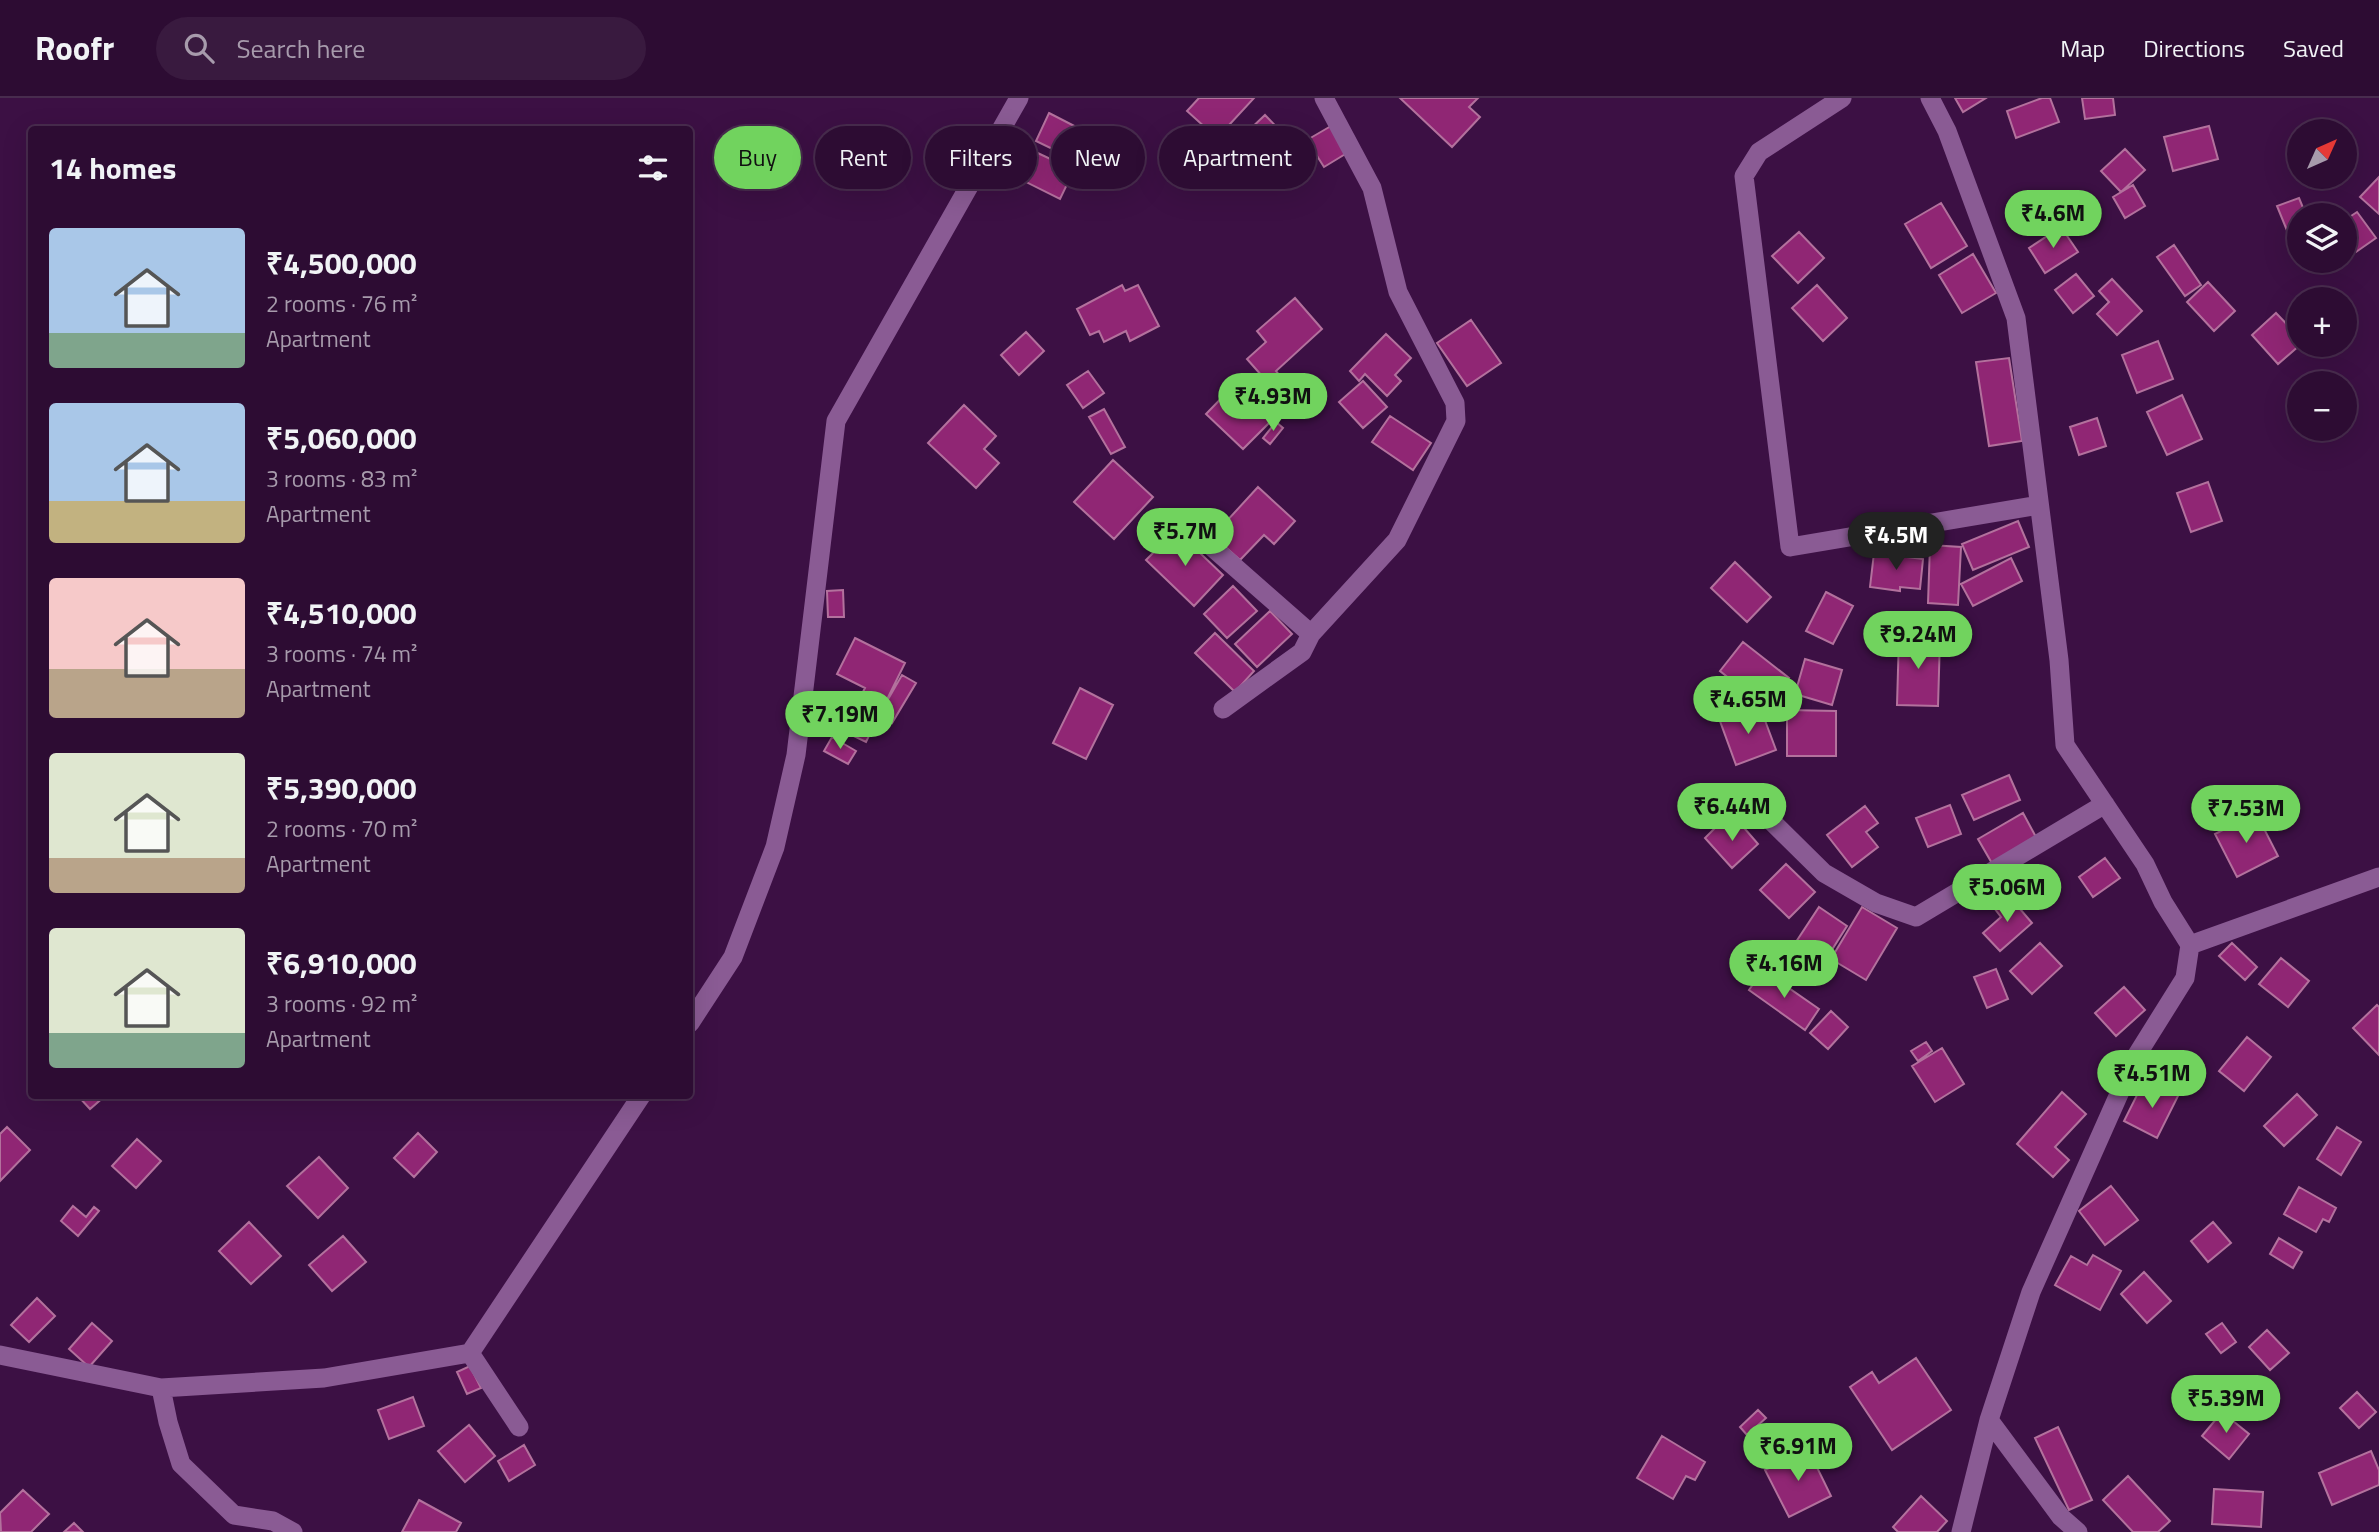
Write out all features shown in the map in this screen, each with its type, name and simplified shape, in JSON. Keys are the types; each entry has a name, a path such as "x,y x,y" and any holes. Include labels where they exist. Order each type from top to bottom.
{"street":[{"path":"693,1018 733,957 775,847 796,755 836,421 1019,98"},
{"path":"1223,709 1302,652 1311,634 1397,540 1456,421 1455,403 1398,292 1372,188 1324,98"},
{"path":"1842,98 1759,152 1744,176 1790,547 2039,505"},
{"path":"1930,98 1947,131 2016,318 2059,660 2065,745 2145,864 2163,902 2190,945 2185,978 2135,1058 2031,1292 1989,1420 1961,1532"},
{"path":"1195,532 1311,634"},
{"path":"1748,798 1824,873 1876,903 1916,917 2105,804"},
{"path":"2190,945 2379,877"},
{"path":"0,1355 161,1388 324,1378 470,1353 639,1099"},
{"path":"470,1353 519,1427"},
{"path":"161,1388 181,1464 234,1515 273,1521 293,1532"},
{"path":"1989,1420 2061,1517 2078,1532"}],"building":[{"path":"1199,98 1254,98 1228,126 1204,126 1187,111"},
{"path":"1400,98 1478,98 1469,107 1480,117 1452,147"},
{"path":"1955,98 1986,98 1963,112"},
{"path":"2042,98 2050,98 2059,122 2016,138 2007,111"},
{"path":"2082,98 2113,98 2115,115 2085,119"},
{"path":"1049,113 1074,126 1051,126 1051,148 1037,141"},
{"path":"1265,115 1276,126 1253,126"},
{"path":"1331,126 1347,153 1324,167 1316,154 1316,135"},
{"path":"2209,126 2218,159 2173,171 2164,137"},
{"path":"2125,149 2145,170 2121,192 2101,171"},
{"path":"1037,153 1051,159 1051,189 1065,189 1060,199 1037,188"},
{"path":"2379,177 2379,214 2360,197"},
{"path":"2133,185 2145,206 2125,218 2113,197"},
{"path":"2059,193 2066,222 2030,230 2023,201"},
{"path":"2299,198 2301,203 2287,203 2287,231 2277,206"},
{"path":"1941,203 1967,246 1931,268 1905,224"},
{"path":"2357,212 2376,238 2357,251"},
{"path":"2061,227 2078,252 2045,273 2029,248"},
{"path":"1799,232 1824,258 1798,283 1772,256"},
{"path":"2174,245 2201,285 2185,296 2157,257"},
{"path":"1973,254 1996,293 1962,313 1939,275"},
{"path":"2076,274 2094,296 2073,313 2055,290"},
{"path":"2112,279 2142,311 2117,335 2097,314 2109,302 2099,291"},
{"path":"2208,282 2235,311 2214,331 2187,302"},
{"path":"1122,285 1125,291 1138,285 1159,326 1130,341 1126,331 1104,342 1099,331 1090,335 1077,309"},
{"path":"1817,285 1847,318 1823,341 1792,308"},
{"path":"1295,298 1322,329 1276,371 1280,376 1270,385 1247,359 1266,342 1257,331"},
{"path":"2276,313 2287,324 2287,356 2278,364 2252,335"},
{"path":"1471,320 1501,363 1467,386 1437,343"},
{"path":"1026,332 1044,351 1019,375 1001,355"},
{"path":"1386,334 1411,358 1395,375 1401,381 1387,396 1365,374 1359,381 1350,371"},
{"path":"2158,341 2173,379 2137,393 2122,355"},
{"path":"2009,358 2022,441 1989,446 1976,362"},
{"path":"1088,371 1104,393 1083,408 1067,385"},
{"path":"1239,380 1276,416 1243,449 1206,414"},
{"path":"1363,381 1387,407 1363,428 1339,402"},
{"path":"2182,395 2202,439 2167,455 2147,412"},
{"path":"964,405 996,436 984,449 999,463 976,488 928,443"},
{"path":"1104,409 1125,447 1111,454 1089,417"},
{"path":"1390,416 1431,443 1413,470 1372,442"},
{"path":"2097,418 2106,446 2079,455 2070,427"},
{"path":"1276,422 1283,428 1270,444 1263,438"},
{"path":"1113,460 1153,497 1114,539 1074,502"},
{"path":"2208,482 2222,521 2191,532 2177,493"},
{"path":"1258,487 1295,521 1274,544 1264,535 1240,560 1213,536"},
{"path":"2018,521 2029,547 1973,570 1962,544"},
{"path":"1176,530 1223,575 1194,606 1146,560"},
{"path":"1930,545 1961,547 1958,605 1928,603"},
{"path":"1874,553 1923,559 1920,589 1900,587 1900,591 1870,587"},
{"path":"2011,558 2022,581 1973,606 1961,584"},
{"path":"1735,562 1771,597 1747,622 1711,588"},
{"path":"1233,586 1257,611 1227,638 1204,614"},
{"path":"843,590 844,617 828,617 827,591"},
{"path":"1826,592 1853,606 1833,644 1806,631"},
{"path":"1270,611 1292,634 1257,667 1235,644"},
{"path":"1883,621 1897,625 1891,649 1878,646"},
{"path":"1215,633 1254,671 1235,692 1195,653"},
{"path":"1899,636 1940,638 1938,706 1897,705"},
{"path":"855,638 905,663 866,742 841,730 865,688 837,674"},
{"path":"1743,642 1789,678 1766,708 1720,671"},
{"path":"1805,659 1842,670 1832,705 1795,694"},
{"path":"902,675 916,683 892,723 879,715"},
{"path":"1080,688 1113,705 1086,759 1053,743"},
{"path":"1760,707 1776,750 1736,765 1720,721"},
{"path":"1787,710 1836,711 1836,756 1787,756"},
{"path":"832,737 856,751 848,764 824,751"},
{"path":"2009,775 2020,800 1974,820 1962,795"},
{"path":"1950,805 1961,834 1928,847 1916,818"},
{"path":"1865,806 1878,823 1866,832 1878,847 1852,867 1827,835"},
{"path":"2023,813 2037,839 1993,865 1978,839"},
{"path":"2256,813 2278,856 2237,877 2215,834"},
{"path":"1739,822 1758,844 1732,868 1705,838 1720,823 1729,832"},
{"path":"2105,858 2120,878 2093,897 2079,877"},
{"path":"1786,864 1815,892 1789,918 1760,890"},
{"path":"2009,896 2032,923 2000,951 1983,933 2001,917 1995,909"},
{"path":"1819,907 1847,926 1821,967 1792,948"},
{"path":"1862,907 1897,928 1866,980 1831,959"},
{"path":"2040,943 2062,966 2032,994 2010,971"},
{"path":"2232,943 2257,967 2245,980 2219,956"},
{"path":"2281,958 2309,981 2288,1007 2259,984"},
{"path":"1996,969 2008,999 1987,1008 1974,977"},
{"path":"1763,970 1819,1009 1805,1030 1749,990"},
{"path":"2124,987 2145,1010 2116,1036 2095,1013"},
{"path":"2377,1005 2379,1007 2379,1055 2353,1028"},
{"path":"1831,1011 1848,1027 1828,1049 1810,1033"},
{"path":"2247,1037 2271,1057 2244,1091 2219,1071"},
{"path":"1926,1042 1932,1051 1918,1061 1911,1051"},
{"path":"1942,1048 1964,1084 1935,1102 1912,1066"},
{"path":"2161,1085 2179,1094 2157,1138 2124,1121 2141,1087 2156,1095"},
{"path":"2062,1092 2086,1114 2055,1147 2069,1160 2053,1177 2017,1144"},
{"path":"2297,1094 2317,1115 2284,1146 2264,1126"},
{"path":"81,1099 102,1099 90,1109"},
{"path":"7,1127 30,1150 0,1181 0,1134"},
{"path":"2337,1127 2361,1142 2341,1175 2317,1159"},
{"path":"418,1133 437,1152 414,1177 394,1158"},
{"path":"137,1139 161,1161 136,1188 112,1166"},
{"path":"319,1157 348,1188 318,1218 287,1186"},
{"path":"2111,1186 2138,1220 2105,1245 2079,1211"},
{"path":"2299,1187 2336,1208 2329,1222 2323,1219 2316,1232 2284,1214"},
{"path":"73,1206 86,1217 94,1207 99,1211 78,1236 61,1221"},
{"path":"249,1222 281,1256 251,1284 219,1251"},
{"path":"2213,1222 2231,1243 2208,1262 2191,1241"},
{"path":"343,1236 366,1262 332,1291 309,1265"},
{"path":"2279,1238 2302,1252 2293,1268 2270,1254"},
{"path":"2093,1255 2121,1271 2100,1310 2055,1285 2071,1256 2087,1265"},
{"path":"2144,1272 2171,1301 2147,1323 2121,1294"},
{"path":"37,1298 55,1316 29,1342 11,1325"},
{"path":"92,1323 112,1341 89,1367 69,1349"},
{"path":"2222,1323 2236,1342 2221,1353 2206,1334"},
{"path":"2267,1330 2289,1353 2270,1370 2249,1347"},
{"path":"1916,1358 1951,1410 1892,1450 1850,1387 1872,1372 1879,1383"},
{"path":"470,1366 481,1388 467,1394 457,1372"},
{"path":"2357,1392 2376,1412 2359,1428 2340,1408"},
{"path":"413,1397 424,1426 389,1439 378,1410"},
{"path":"1758,1410 1766,1418 1747,1435 1740,1427"},
{"path":"2222,1412 2249,1434 2229,1459 2202,1436"},
{"path":"469,1425 495,1456 465,1482 438,1451"},
{"path":"2058,1427 2092,1500 2069,1510 2035,1438"},
{"path":"1662,1436 1705,1462 1695,1480 1686,1476 1673,1499 1637,1478"},
{"path":"524,1445 535,1465 509,1481 498,1461"},
{"path":"1808,1449 1831,1496 1789,1517 1765,1470"},
{"path":"2371,1451 2379,1470 2379,1485 2332,1505 2319,1473"},
{"path":"2128,1476 2170,1521 2158,1532 2133,1532 2103,1500"},
{"path":"2214,1489 2263,1492 2261,1527 2212,1524"},
{"path":"23,1490 49,1514 31,1532 1,1532 0,1513"},
{"path":"1921,1496 1947,1521 1937,1532 1898,1532 1893,1527"},
{"path":"419,1500 461,1523 456,1532 402,1532"},
{"path":"74,1523 83,1532 64,1532"}]}
